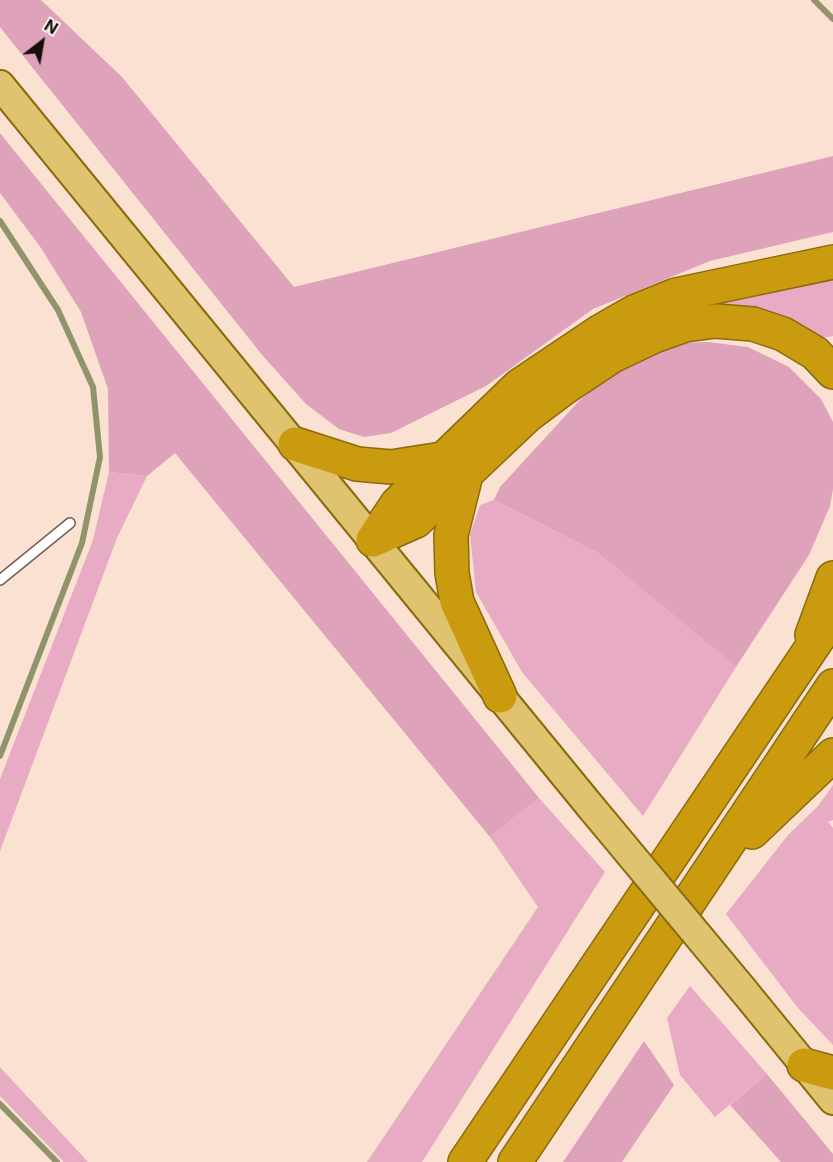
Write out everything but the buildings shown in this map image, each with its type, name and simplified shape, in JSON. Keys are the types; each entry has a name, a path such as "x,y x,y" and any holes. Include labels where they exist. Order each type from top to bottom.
{"highway":[{"path":"373,540 416,521 454,467 519,386 560,357 634,312 676,295 833,262"},
{"path":"295,444 357,464 391,467 454,467 564,387 612,356 685,325 716,321 753,324 783,334 824,358"},
{"path":"454,467 451,535 452,573 457,602 500,696"},
{"path":"802,663 833,578"},
{"path":"465,1162 833,616"},
{"path":"515,1162 833,686"},
{"path":"707,874 833,754"}],"main road":[{"path":"0,85 590,806 744,991 819,1069 833,1100"}],"lane":[{"path":"0,580 70,523"}],"shaded area":[{"path":"0,0 41,0 122,77 294,287 833,156 833,232 710,261 593,309 486,386 391,433 364,437 339,429 306,404 263,356 0,27"},
{"path":"0,133 539,798 490,837 175,453 147,476 109,472 108,389 81,312 41,248 0,193"},
{"path":"833,271 833,336 818,339 690,305"},
{"path":"708,342 748,347 789,367 821,399 833,422 833,489 830,506 809,555 736,667 598,553 494,500 500,487 578,402 623,362 673,343"},
{"path":"109,472 147,476 117,538 0,851 0,779 93,540"},
{"path":"494,500 598,553 736,667 643,816 522,672 476,592 470,534 480,505"},
{"path":"833,785 833,820 828,822 833,828 833,1045 798,1008 726,914 788,835 818,806"},
{"path":"539,798 605,872 422,1162 367,1162 538,907 490,837"},
{"path":"690,986 767,1074 715,1117 680,1075 667,1018"},
{"path":"644,1041 674,1085 622,1162 563,1162"},
{"path":"0,1067 88,1162 64,1162 0,1096"},
{"path":"767,1074 833,1154 833,1162 781,1162 730,1105"}],"waterway":[{"path":"814,0 833,19"},
{"path":"0,221 58,310 93,387 100,457 82,543 0,756"},
{"path":"0,1104 57,1162"}]}
